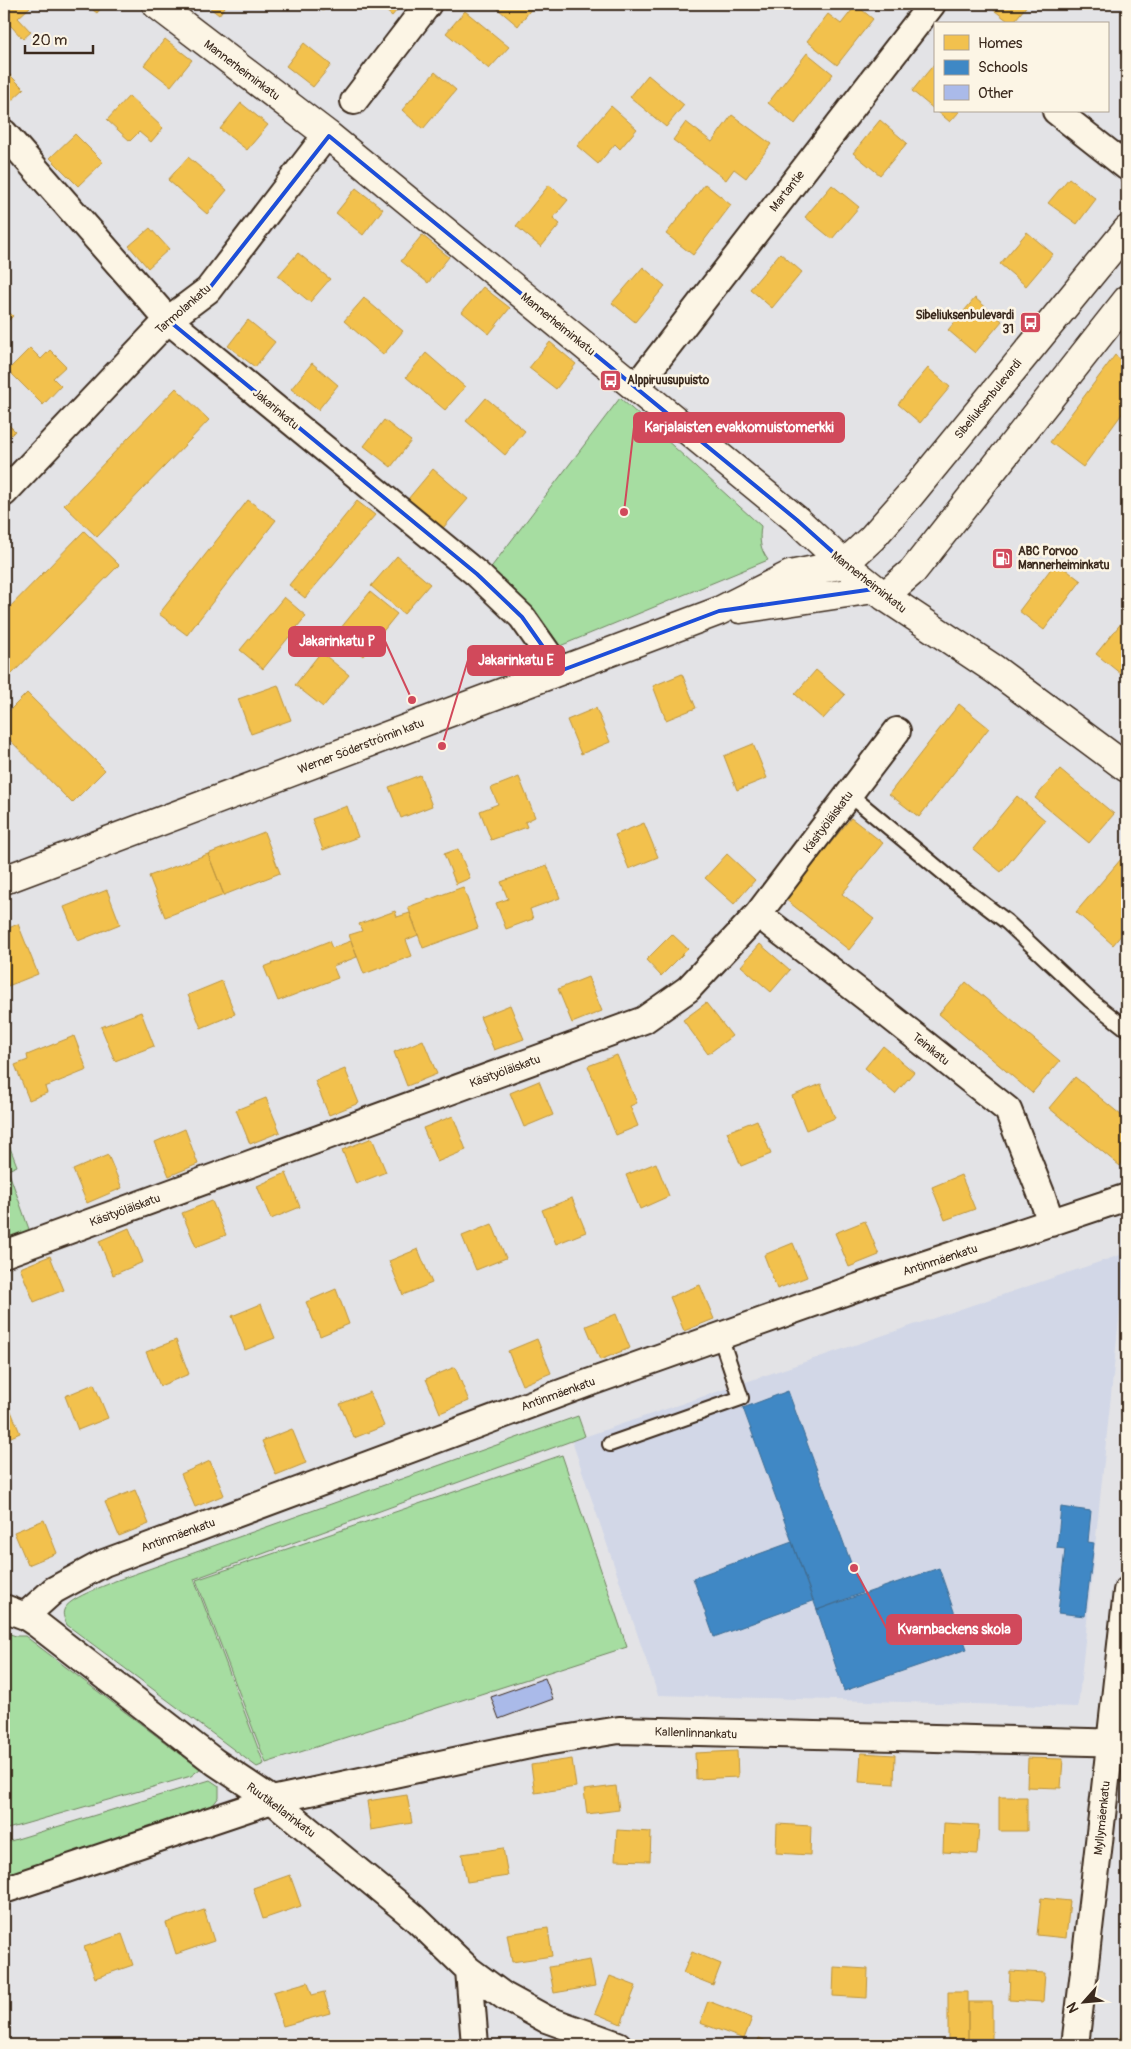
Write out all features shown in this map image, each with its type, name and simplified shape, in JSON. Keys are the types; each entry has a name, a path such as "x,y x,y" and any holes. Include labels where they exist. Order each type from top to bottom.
{"main road":[{"name":"Mannerheiminkatu","path":"156,4 329,136 790,514 844,564 879,593 994,669 1127,768"},
{"name":"Sibeliuksenbulevardi","path":"844,564 872,538 911,494 1127,230"},
{"path":"879,593 913,571 1127,300"},
{"name":"Werner Söderströmin katu","path":"4,880 719,612 790,575 844,564"},
{"name":"Werner Söderströmin katu","path":"719,612 879,593"}],"street":[{"path":"354,101 428,4"},
{"name":"Martantie","path":"642,379 931,10"},
{"path":"1057,112 1127,167"},
{"name":"Jakarinkatu","path":"4,132 168,320 477,574 522,617 560,671"},
{"name":"Tarmolankatu","path":"4,493 168,320 208,290 318,146 329,136"},
{"name":"Käsityöläiskatu","path":"4,1254 644,1020 688,989 758,914 898,731"},
{"name":"Teinikatu","path":"758,914 1008,1110 1042,1196 1050,1223"},
{"name":"Antinmäenkatu","path":"14,1612 104,1563 579,1386 881,1279 1127,1197"},
{"name":"Myllymäenkatu","path":"1075,2045 1101,1834 1118,1743 1127,1591"},
{"name":"Ruutikellarinkatu","path":"14,1612 37,1624 215,1762 272,1800 414,1917 469,1970 504,1996 546,2019 618,2045"},
{"name":"Kallenlinnankatu","path":"4,1890 272,1800 539,1743 620,1730 1118,1743"},
{"path":"469,1970 475,2045"}],"lane":[{"path":"849,794 952,880 1007,922 1090,1000 1127,1029"},
{"path":"610,1444 741,1398 720,1336"}],"highlighted area":[{"path":"329,136 797,520 874,589 719,611 560,671 522,617 477,574 168,320 208,290"}],"shaded area":[{"path":"1126,1253 1078,1707 658,1695 572,1441"}],"green space":[{"path":"620,398 761,526 761,544 768,560 560,646 534,609 489,570"},
{"path":"4,1132 17,1166 8,1170 30,1232 4,1242"},
{"path":"578,1416 585,1436 194,1579 264,1764 257,1767 67,1625 63,1614 72,1601 115,1581"},
{"path":"562,1455 627,1647 266,1763 196,1580"},
{"path":"4,1632 16,1636 25,1636 200,1769 191,1776 4,1830"},
{"path":"210,1780 219,1786 219,1797 210,1809 4,1879 4,1843"}],"building: Homes":[{"path":"4,4 27,4 30,7 18,18 31,32 23,39 10,25 4,30"},
{"path":"85,4 104,4 97,13"},
{"path":"205,4 227,4 219,15"},
{"path":"315,4 329,4 323,11"},
{"path":"378,4 402,4 392,16"},
{"path":"492,4 535,4 518,26"},
{"path":"986,4 1028,4 1014,22 1009,22"},
{"path":"856,5 873,19 837,65 807,41 828,14 841,24"},
{"path":"465,11 509,47 489,69 446,33"},
{"path":"165,39 192,60 171,86 144,65"},
{"path":"304,43 331,65 313,87 286,66"},
{"path":"807,53 833,74 795,124 768,103"},
{"path":"934,64 934,109 912,91"},
{"path":"4,69 24,89 10,102 4,96"},
{"path":"435,72 456,90 423,129 402,110"},
{"path":"648,75 684,105 666,127 630,97"},
{"path":"129,96 163,128 151,142 139,132 130,141 107,120"},
{"path":"241,103 268,125 247,150 220,129"},
{"path":"611,106 637,129 620,149 615,144 598,164 577,146"},
{"path":"938,112 959,112 950,122"},
{"path":"732,115 771,144 746,178 734,169 726,180 673,140 686,122 712,142"},
{"path":"880,120 907,143 880,175 853,153"},
{"path":"75,134 103,162 78,186 50,158"},
{"path":"188,157 227,190 207,214 168,180"},
{"path":"1069,178 1096,199 1077,224 1048,203"},
{"path":"705,184 731,205 693,255 666,234"},
{"path":"549,185 568,200 553,218 560,224 541,247 516,226"},
{"path":"832,185 859,207 832,239 805,217"},
{"path":"356,188 383,209 363,235 336,213"},
{"path":"150,228 169,249 148,268 129,246"},
{"path":"1027,232 1053,254 1026,286 1000,264"},
{"path":"422,235 449,257 428,283 401,261"},
{"path":"298,253 330,279 310,302 278,276"},
{"path":"780,253 802,272 772,308 750,289"},
{"path":"643,267 665,286 635,322 612,303"},
{"path":"483,287 510,308 489,334 462,312"},
{"path":"364,298 403,331 383,355 344,321"},
{"path":"975,298 1002,321 975,353 948,330"},
{"path":"4,307 13,316 4,325"},
{"path":"248,320 275,342 255,367 228,346"},
{"path":"550,342 576,364 556,389 529,368"},
{"path":"30,348 41,359 50,350 66,366 53,378 61,386 43,405 8,370"},
{"path":"426,353 465,387 445,410 406,377"},
{"path":"1115,355 1127,365 1127,407 1083,467 1050,442"},
{"path":"312,363 338,385 318,410 291,389"},
{"path":"928,368 950,387 920,423 898,404"},
{"path":"176,388 209,420 97,537 64,505"},
{"path":"486,398 525,431 505,455 466,421"},
{"path":"4,420 15,431 4,442"},
{"path":"384,420 411,441 391,467 364,446"},
{"path":"433,469 468,499 443,528 408,499"},
{"path":"248,500 276,520 187,635 159,614"},
{"path":"357,501 375,515 305,598 289,585"},
{"path":"84,531 119,565 7,679 4,675 4,613"},
{"path":"397,556 430,584 404,614 371,586"},
{"path":"1056,562 1081,581 1044,630 1019,611"},
{"path":"370,592 397,614 363,656 336,634"},
{"path":"284,597 306,616 263,669 240,650"},
{"path":"1127,616 1127,677 1126,678 1096,654"},
{"path":"321,652 349,675 323,707 295,685"},
{"path":"816,670 845,695 823,719 795,694"},
{"path":"682,674 696,708 666,720 653,686"},
{"path":"278,685 291,720 251,734 238,699"},
{"path":"27,693 105,770 72,803 4,734 4,716"},
{"path":"959,704 989,728 919,817 889,794"},
{"path":"596,708 610,742 581,754 567,720"},
{"path":"753,744 767,778 737,790 724,756"},
{"path":"1060,769 1114,814 1089,843 1035,798"},
{"path":"420,775 432,806 401,818 389,787"},
{"path":"519,777 535,817 525,822 527,827 491,840 480,811 498,804 491,788"},
{"path":"1017,796 1045,820 1001,872 973,849"},
{"path":"347,806 358,837 323,850 312,819"},
{"path":"851,818 883,843 842,894 874,919 849,950 785,899"},
{"path":"644,823 658,857 629,869 615,835"},
{"path":"264,832 280,873 224,895 208,854"},
{"path":"458,849 470,878 456,884 444,854"},
{"path":"1127,852 1127,928 1113,945 1076,912"},
{"path":"208,854 224,895 165,917 149,876"},
{"path":"727,854 755,880 734,904 705,878"},
{"path":"547,865 560,898 530,909 533,919 506,929 496,903 508,899 501,882"},
{"path":"463,887 478,928 423,948 408,907"},
{"path":"107,890 120,924 78,941 64,907"},
{"path":"395,911 397,917 410,913 418,935 406,940 412,956 364,974 349,935 362,931 359,924"},
{"path":"18,924 38,974 8,986 4,975 4,930"},
{"path":"672,934 688,949 661,976 646,960"},
{"path":"329,941 332,948 351,941 357,957 333,966 338,978 278,1001 264,967"},
{"path":"760,944 790,970 771,992 741,966"},
{"path":"588,977 602,1011 572,1023 558,989"},
{"path":"222,981 235,1014 201,1028 188,995"},
{"path":"966,982 1060,1061 1032,1093 939,1014"},
{"path":"706,1003 732,1036 708,1054 683,1020"},
{"path":"510,1005 524,1039 494,1050 480,1017"},
{"path":"141,1012 154,1046 115,1061 101,1027"},
{"path":"74,1036 87,1070 45,1087 47,1093 29,1100 15,1065 28,1060 27,1055"},
{"path":"423,1040 437,1074 407,1086 394,1052"},
{"path":"883,1046 914,1072 895,1094 865,1068"},
{"path":"617,1055 637,1103 630,1106 638,1126 616,1135 588,1066"},
{"path":"345,1069 359,1103 329,1115 315,1081"},
{"path":"1075,1077 1127,1120 1127,1156 1120,1166 1049,1108"},
{"path":"539,1081 553,1115 524,1127 510,1093"},
{"path":"821,1084 835,1118 806,1130 792,1096"},
{"path":"266,1098 280,1132 250,1144 236,1110"},
{"path":"453,1116 466,1150 437,1162 423,1128"},
{"path":"757,1120 771,1154 741,1166 727,1132"},
{"path":"185,1129 198,1164 169,1176 155,1142"},
{"path":"372,1138 386,1172 356,1184 342,1150"},
{"path":"108,1155 122,1188 87,1203 73,1170"},
{"path":"656,1163 669,1196 640,1209 626,1175"},
{"path":"286,1173 300,1207 271,1219 257,1186"},
{"path":"961,1175 975,1209 945,1220 932,1187"},
{"path":"572,1198 586,1232 556,1244 542,1210"},
{"path":"212,1201 226,1235 196,1247 182,1213"},
{"path":"865,1221 879,1255 849,1267 835,1233"},
{"path":"492,1224 506,1258 476,1270 462,1236"},
{"path":"129,1228 143,1262 113,1275 99,1241"},
{"path":"793,1243 807,1277 777,1289 764,1255"},
{"path":"418,1249 432,1283 403,1295 389,1261"},
{"path":"50,1256 64,1290 34,1302 20,1268"},
{"path":"700,1285 714,1319 684,1331 670,1297"},
{"path":"336,1289 349,1324 320,1336 306,1302"},
{"path":"261,1304 275,1338 245,1350 232,1316"},
{"path":"616,1314 630,1348 600,1360 586,1326"},
{"path":"537,1339 551,1373 522,1385 508,1351"},
{"path":"176,1340 189,1374 160,1386 146,1352"},
{"path":"455,1367 469,1401 440,1413 426,1379"},
{"path":"94,1384 108,1418 78,1430 65,1396"},
{"path":"370,1392 384,1426 354,1438 340,1404"},
{"path":"6,1399 20,1433 4,1440 4,1400"},
{"path":"292,1429 306,1463 276,1475 262,1441"},
{"path":"210,1461 224,1495 195,1507 181,1474"},
{"path":"135,1490 149,1524 119,1536 105,1502"},
{"path":"44,1520 57,1553 28,1565 14,1532"},
{"path":"737,1751 738,1777 696,1779 695,1753"},
{"path":"861,1753 895,1755 894,1784 859,1782"},
{"path":"1028,1758 1063,1759 1061,1788 1027,1787"},
{"path":"572,1759 576,1787 535,1793 531,1765"},
{"path":"616,1786 619,1810 587,1814 584,1790"},
{"path":"407,1795 412,1823 371,1830 367,1801"},
{"path":"999,1797 1027,1797 1027,1831 999,1831"},
{"path":"944,1823 979,1825 977,1854 943,1852"},
{"path":"777,1824 811,1826 810,1855 776,1853"},
{"path":"617,1830 651,1832 650,1861 615,1860"},
{"path":"503,1848 508,1876 467,1882 462,1854"},
{"path":"290,1875 301,1906 263,1919 253,1888"},
{"path":"1041,1898 1070,1901 1066,1938 1037,1935"},
{"path":"204,1910 214,1941 176,1954 166,1923"},
{"path":"548,1928 552,1956 512,1962 507,1934"},
{"path":"122,1934 133,1965 95,1978 84,1947"},
{"path":"692,1952 721,1964 713,1985 683,1973"},
{"path":"590,1960 595,1986 554,1993 549,1967"},
{"path":"834,1967 868,1969 867,1998 833,1996"},
{"path":"1010,1971 1045,1973 1043,2002 1009,2000"},
{"path":"610,1976 636,1986 621,2024 595,2013"},
{"path":"308,1982 312,1995 324,1992 330,2013 283,2026 273,1992"},
{"path":"1125,1990 1127,1990 1127,2045 1120,2045"},
{"path":"948,1992 968,1992 968,2040 948,2040"},
{"path":"708,2001 752,2018 744,2039 700,2023"},
{"path":"968,2002 992,2002 992,2045 968,2045"},
{"path":"759,2038 776,2045 756,2045"}],"building: Schools":[{"path":"788,1391 862,1593 817,1610 743,1408"},
{"path":"1061,1507 1091,1511 1088,1542 1094,1543 1085,1616 1058,1613 1065,1549 1057,1548"},
{"path":"792,1542 813,1601 714,1637 693,1578"},
{"path":"939,1568 967,1649 844,1691 817,1610"}],"building: Other":[{"path":"545,1678 553,1699 499,1719 491,1697"}],"place":[{"name":"Sibeliuksenbulevardi 31","path":"1030,322"},
{"name":"Alppiruusupuisto","path":"611,380"},
{"name":"Karjalaisten evakkomuistomerkki","path":"624,512"},
{"name":"ABC Porvoo Mannerheiminkatu","path":"1002,558"},
{"name":"Jakarinkatu P","path":"412,700"},
{"name":"Jakarinkatu E","path":"442,746"},
{"name":"Kvarnbackens skola","path":"854,1568"}]}
